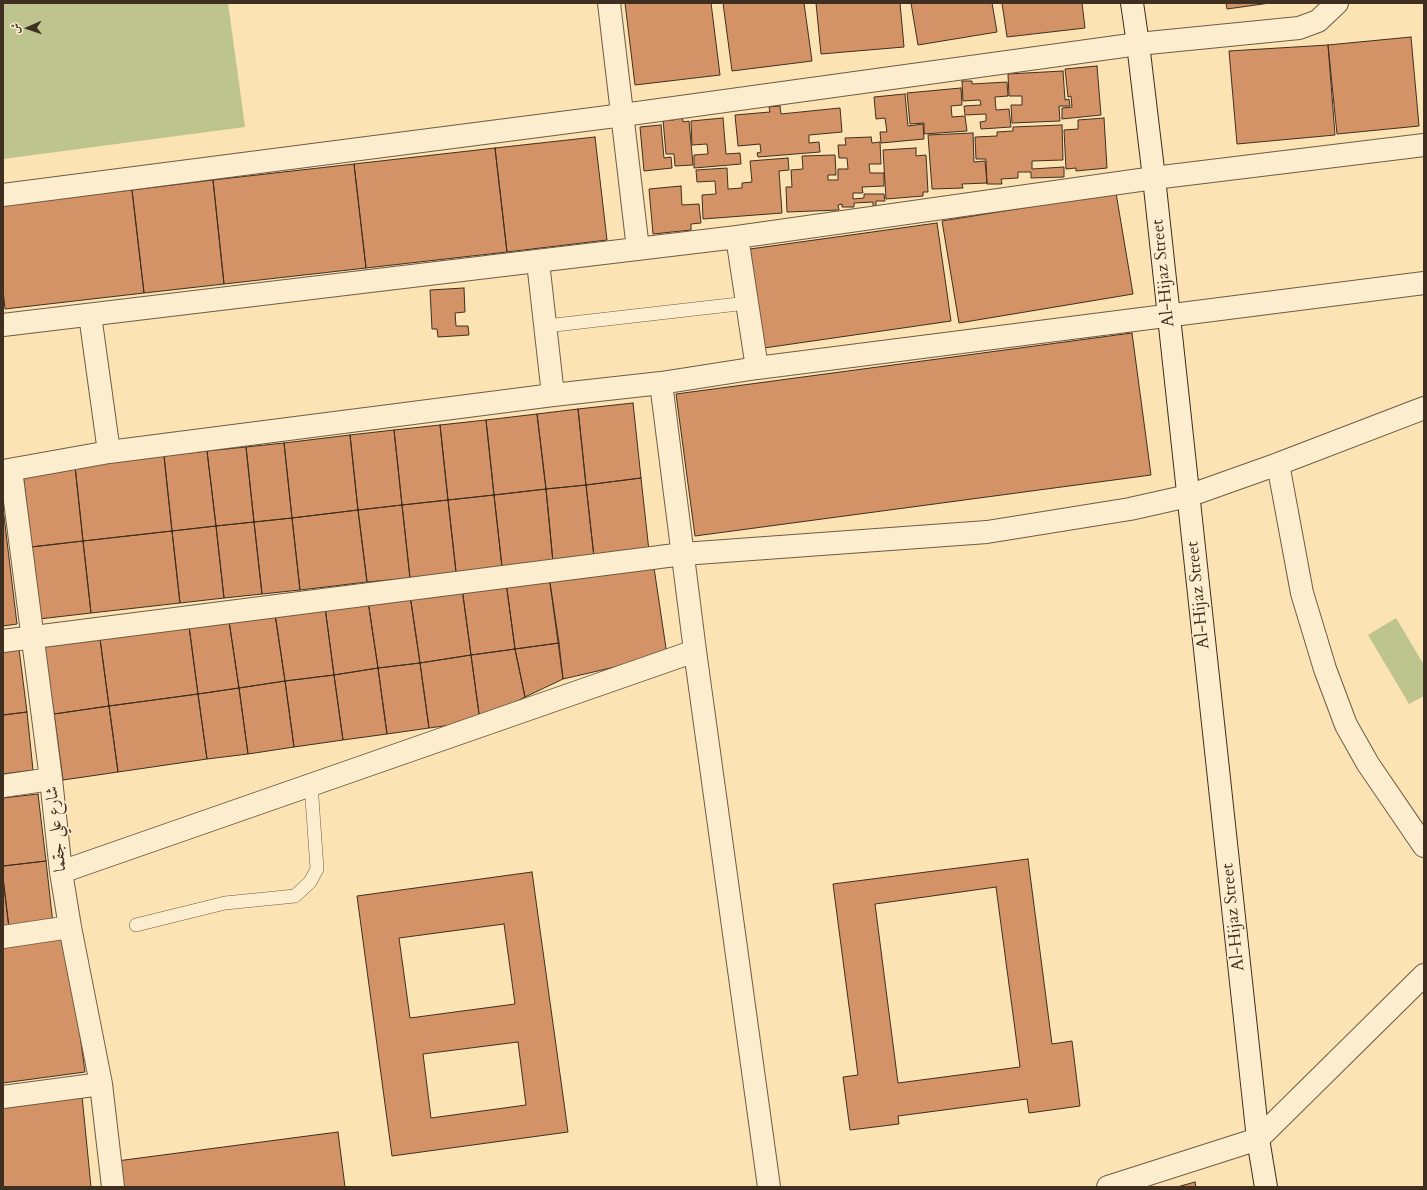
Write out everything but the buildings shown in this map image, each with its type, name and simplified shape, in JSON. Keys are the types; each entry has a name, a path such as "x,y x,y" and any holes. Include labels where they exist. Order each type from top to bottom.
{"street":[{"path":"609,3 638,249"},
{"name":"Al-Hijaz Street","path":"1132,3 1154,178 1258,1139 1266,1187"},
{"path":"3,195 623,115 1138,44 1299,28 1319,12 1337,3"},
{"path":"4,321 90,315 737,238 1154,178 1424,146"},
{"path":"737,238 757,368"},
{"path":"538,262 553,395"},
{"path":"7,470 109,452 553,395 662,383 757,368 1424,283"},
{"path":"90,315 109,452"},
{"path":"662,383 695,651 770,1187"},
{"path":"3,641 683,554 987,532 1130,509 1188,496 1278,464 1424,408"},
{"path":"1278,464 1302,593 1325,669 1346,725 1368,764 1424,846"},
{"name":"شارع علي جقما","path":"7,470 33,637 61,872 70,927 101,1084 113,1187"},
{"path":"61,872 695,651"},
{"path":"3,786 51,779"},
{"path":"3,937 70,927"},
{"path":"1108,1187 1258,1139 1424,975"},
{"path":"3,1097 101,1084"}],"lane":[{"path":"546,326 747,303"},
{"path":"136,925 225,903 295,896 310,882 317,869 310,784"}],"green space":[{"path":"3,3 228,3 245,127 3,159"},
{"path":"1396,618 1424,665 1424,696 1409,704 1368,635"}]}
